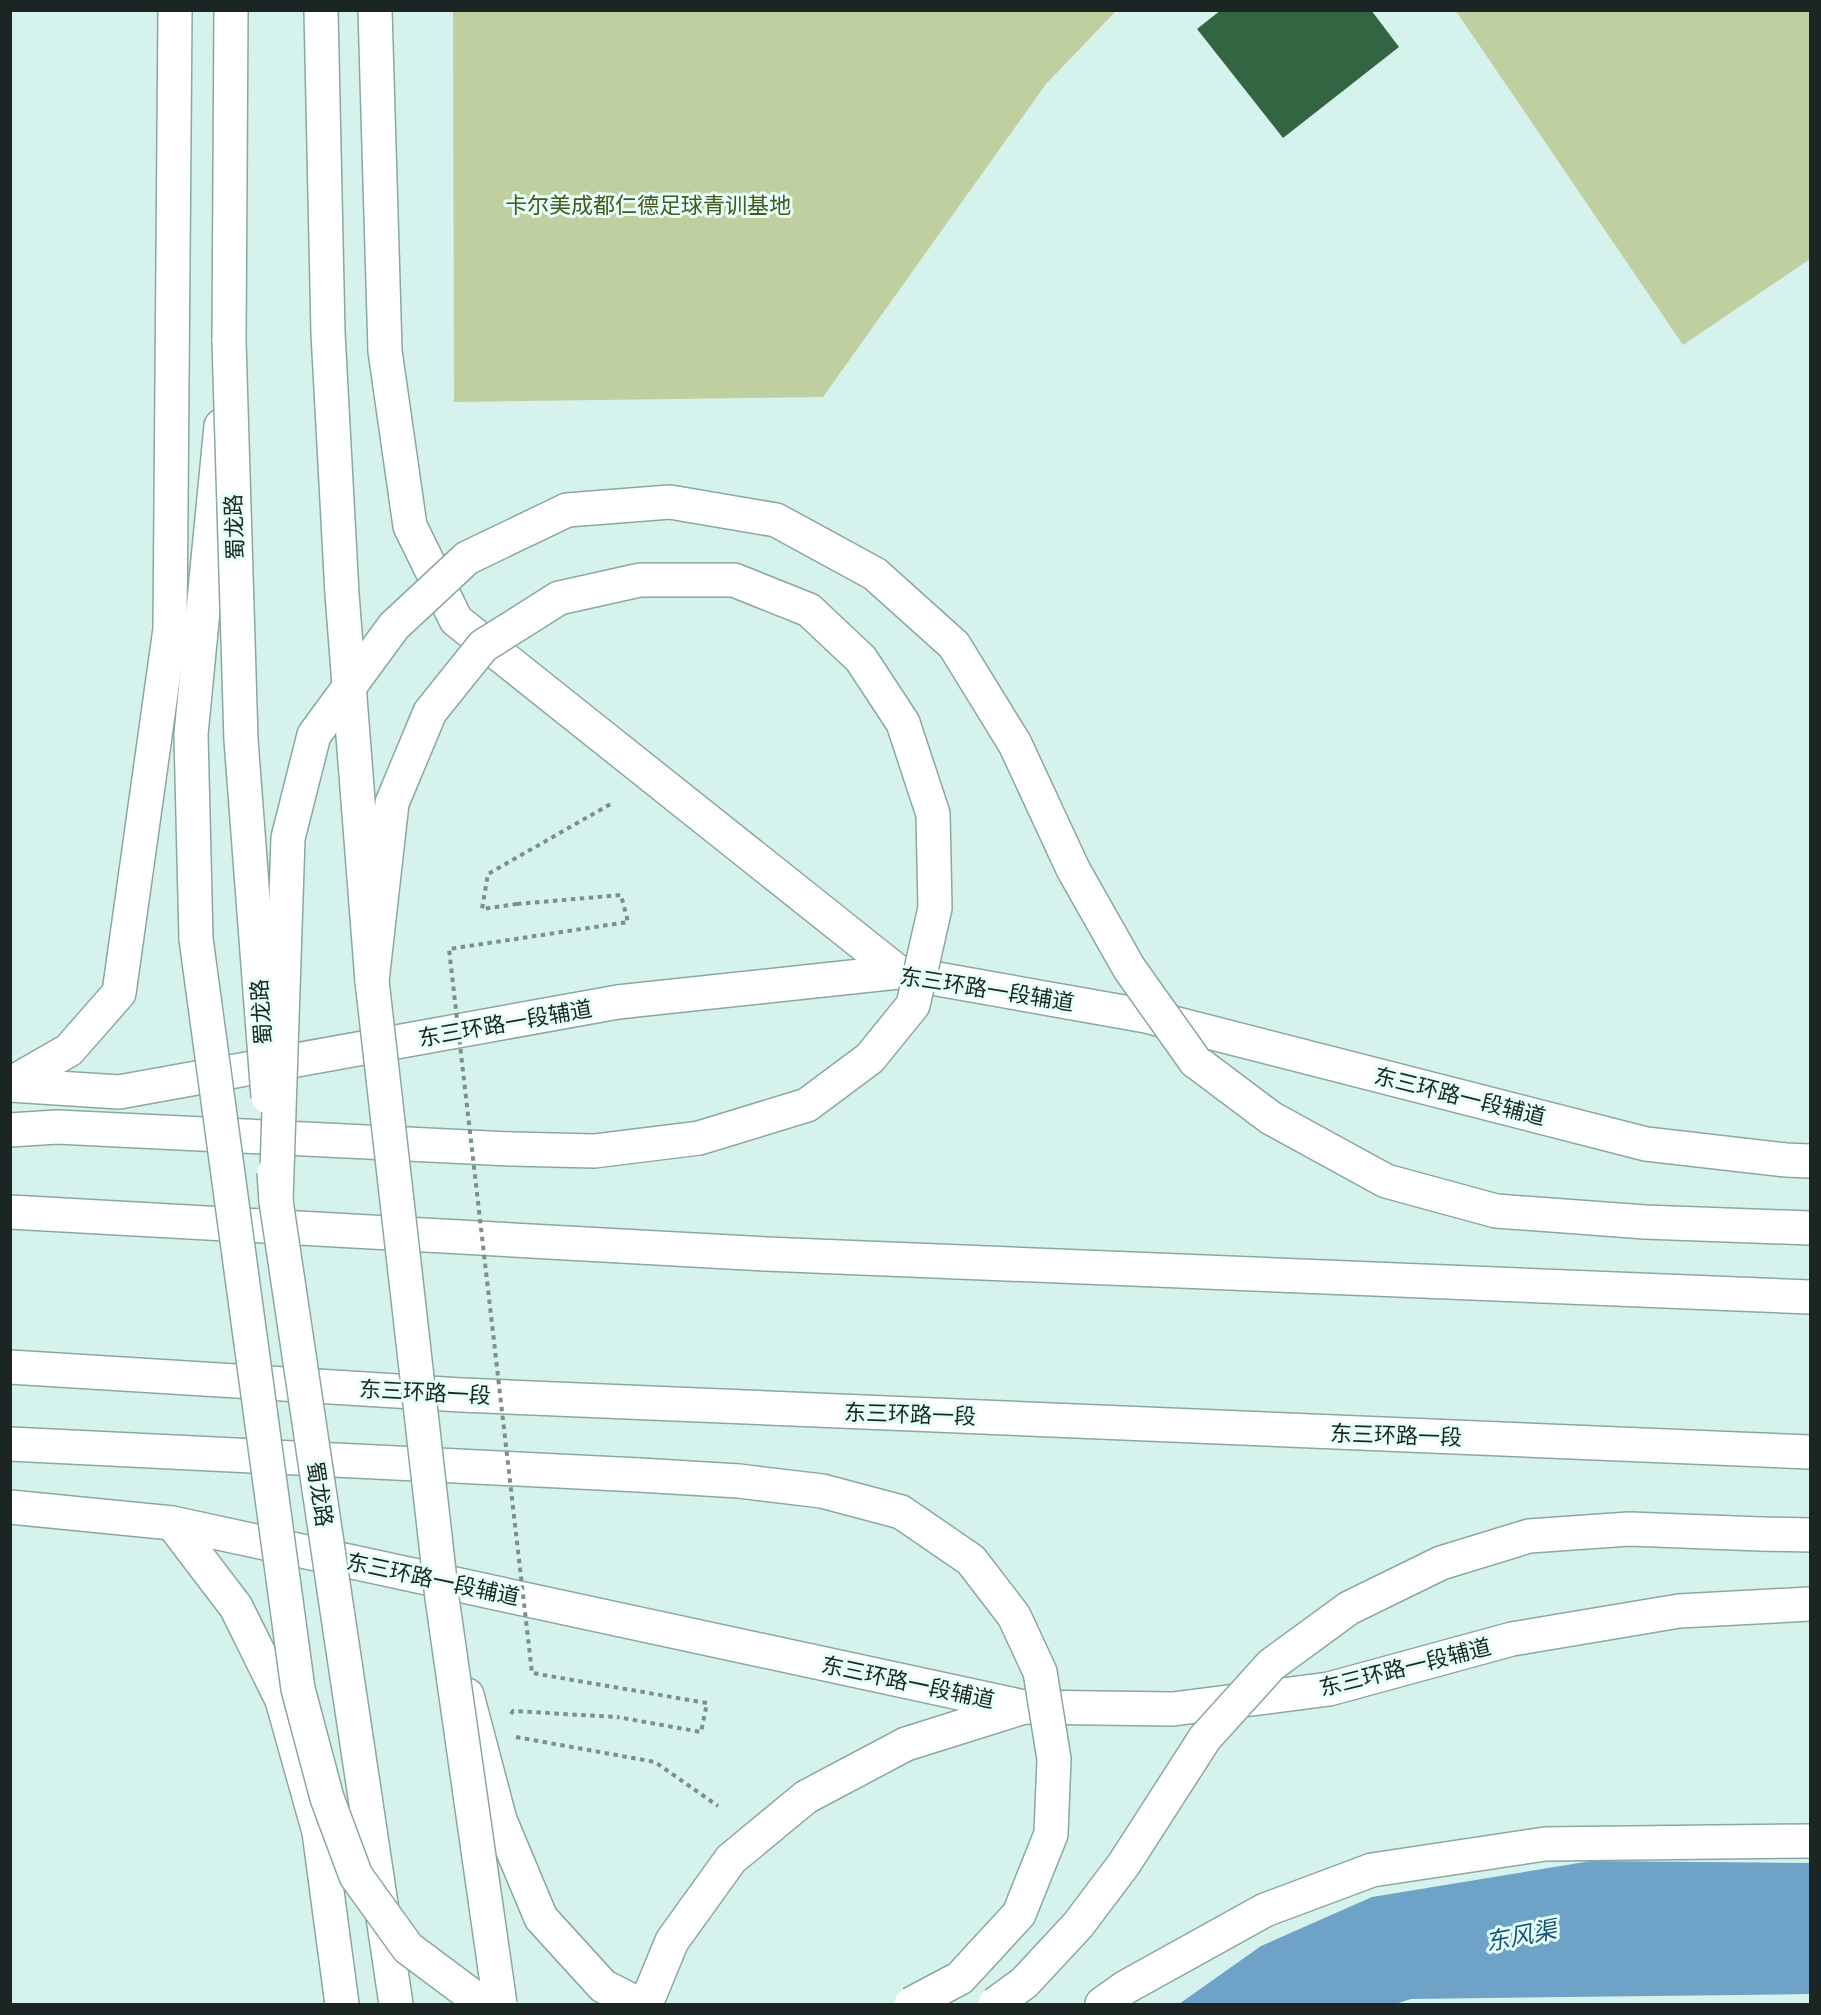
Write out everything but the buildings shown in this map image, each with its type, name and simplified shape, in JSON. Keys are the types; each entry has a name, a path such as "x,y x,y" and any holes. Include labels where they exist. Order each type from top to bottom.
{"main road":[{"path":"10,1084 69,1050 119,993 170,629 175,10"},
{"name":"蜀龙路","path":"231,10 229,341 241,740 276,1201 396,2004"},
{"path":"321,10 328,333 339,547 372,981 442,1598 500,2004"},
{"path":"375,10 385,351 410,526 456,620 898,972"},
{"path":"229,341 191,734 196,939 298,1689 327,1798 356,1876 408,1948 483,2004"},
{"path":"276,1201 288,838 314,735 394,626 466,558 567,510 670,502 776,520 875,574 954,645 1015,744 1073,869 1129,968 1195,1061 1271,1118 1386,1181 1496,1211 1645,1222 1810,1228"},
{"path":"10,1130 57,1127 594,1151 699,1137 807,1105 870,1059 913,1005 935,908 933,814 903,723 861,659 809,610 734,580 640,580 559,598 483,646 430,711 392,804 372,981"},
{"name":"东三环路一段辅道","path":"10,1084 119,1092 618,1002 898,972 1146,1016 1646,1144 1810,1161"},
{"path":"10,1212 766,1254 1810,1297"},
{"name":"东三环路一段","path":"10,1366 473,1396 1810,1452"},
{"path":"10,1444 739,1480 822,1491 901,1512 971,1560 1014,1616 1040,1672 1054,1759 1051,1834 1019,1914 960,1978 911,2004"},
{"name":"东三环路一段辅道","path":"10,1506 172,1523 1024,1707 1173,1709 1318,1690 1512,1639 1679,1611 1810,1604"},
{"path":"172,1523 236,1607 282,1700 319,1832 342,2004"},
{"path":"995,2004 1024,1983 1077,1925 1124,1864 1205,1738 1271,1665 1349,1608 1441,1563 1529,1536 1629,1529 1810,1535"},
{"path":"442,1598 500,1820 541,1918 603,1986 638,2004"},
{"path":"646,2004 672,1941 731,1859 806,1797 906,1744 1024,1707"},
{"path":"1102,2004 1126,1987 1265,1910 1372,1870 1545,1844 1810,1841"}],"path":[{"path":"509,1719 513,1711 617,1717 701,1732 706,1703 532,1673 449,949 628,922 621,895 482,909 488,874 614,802"},
{"path":"512,1736 655,1762 718,1806"}],"green space":[{"name":"卡尔美成都仁德足球青训基地","path":"453,10 1116,11 1046,84 823,397 454,402"},
{"path":"1456,11 1810,11 1810,259 1683,345"}],"water":[{"name":"东风渠","path":"1591,1861 1810,1863 1810,1994 1411,1999 1395,2004 1179,2004 1261,1946 1372,1897"}]}
